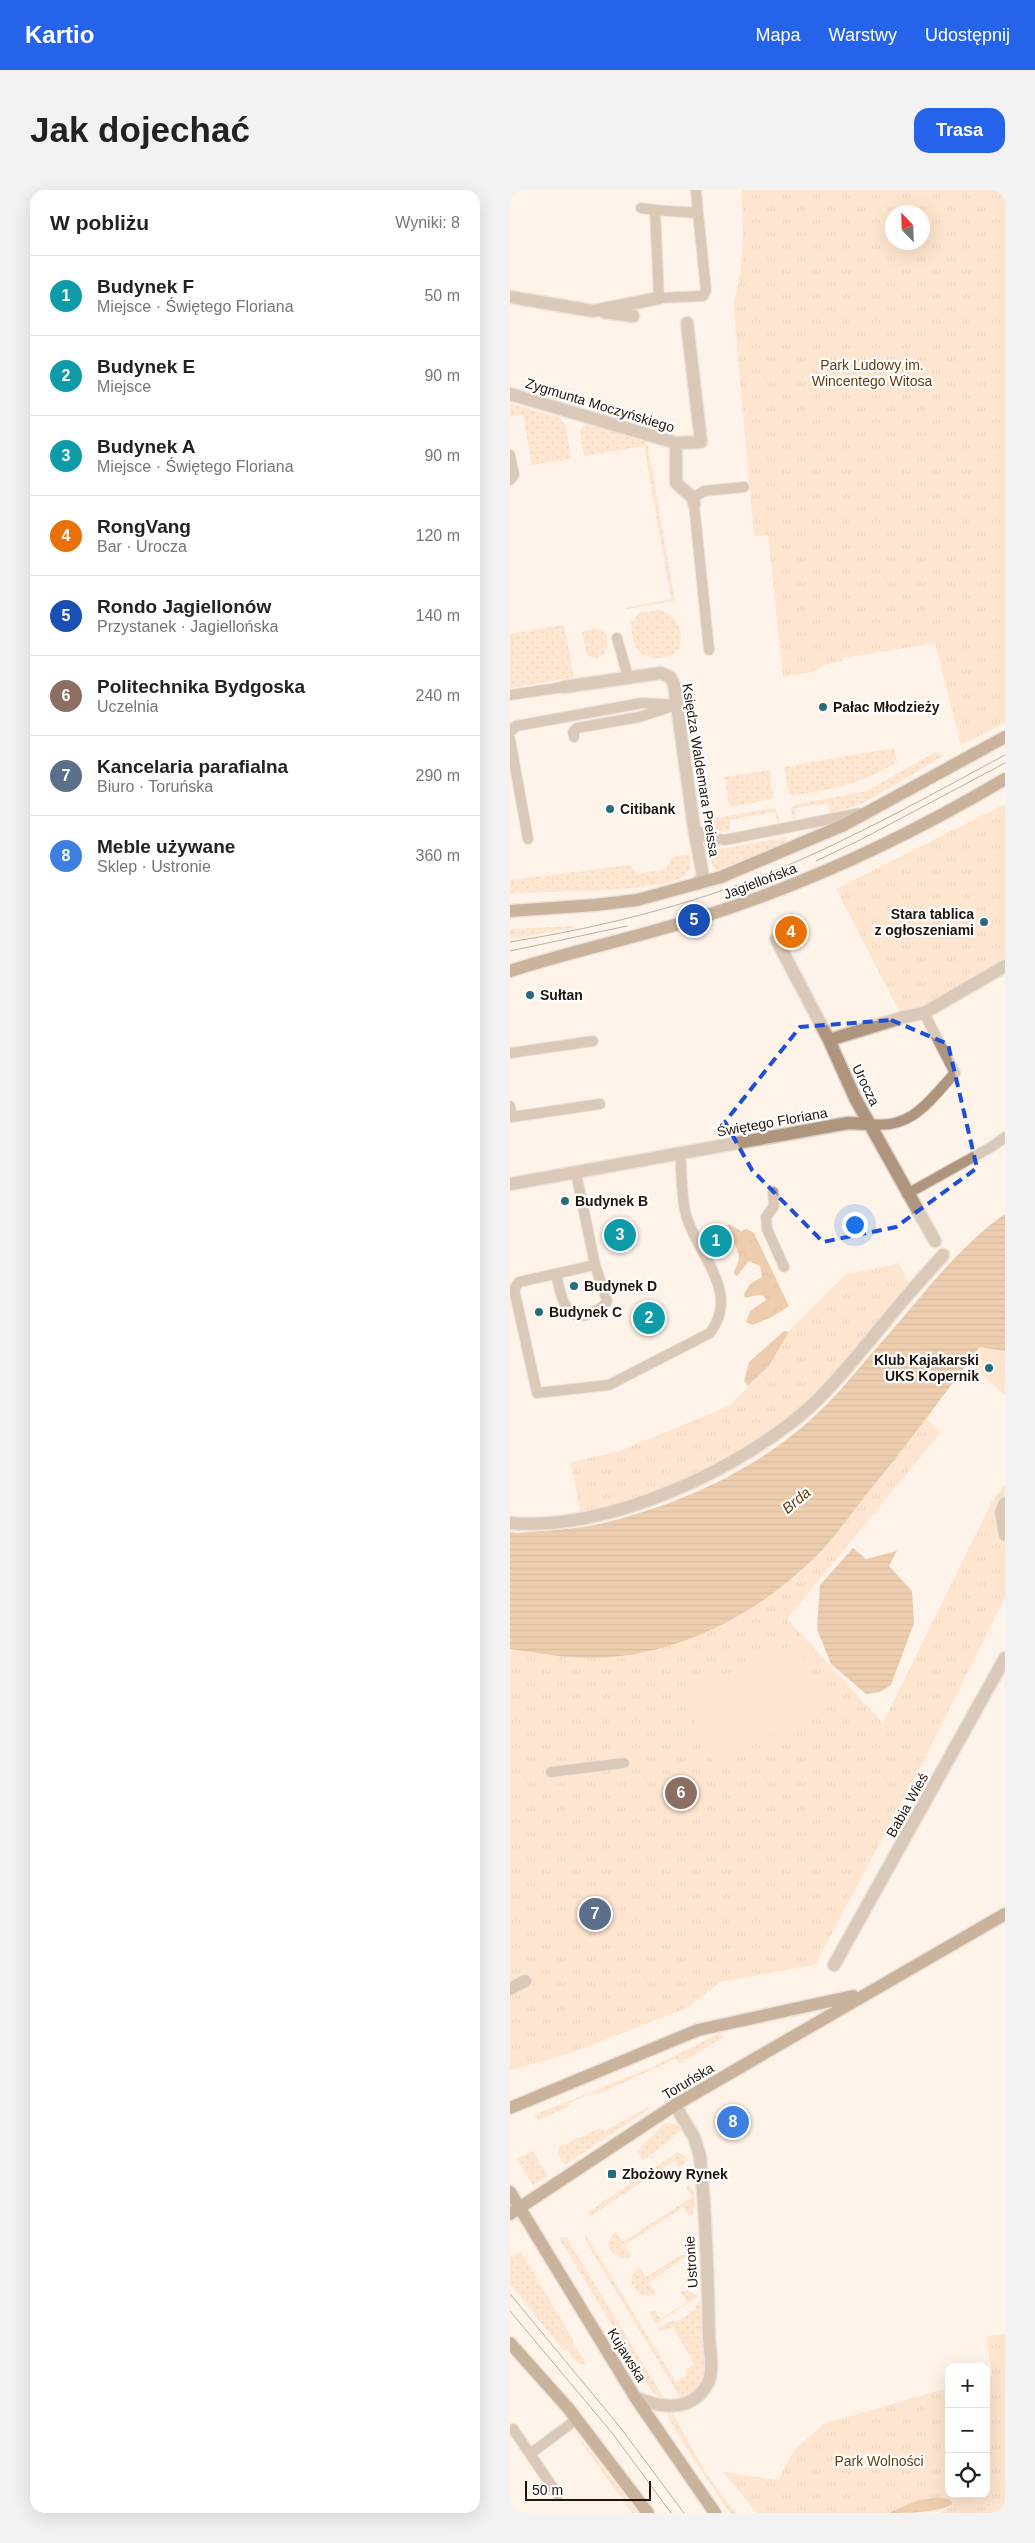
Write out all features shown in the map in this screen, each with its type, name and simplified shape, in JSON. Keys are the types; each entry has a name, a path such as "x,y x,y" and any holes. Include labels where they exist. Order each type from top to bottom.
{"main road":[{"name":"Jagiellońska","path":"510,911 616,903 697,884 771,858 876,809 943,769 1005,737"},
{"name":"Jagiellońska","path":"510,971 694,920 768,894 848,861 903,835 1005,779"},
{"name":"Toruńska","path":"515,2211 675,2105 1005,1914"},
{"name":"Toruńska","path":"510,2108 698,2030 741,2019 829,2003 877,1988"},
{"name":"Kujawska","path":"510,2192 515,2211 635,2398 715,2513"},
{"path":"510,2343 577,2420 648,2513"}],"street":[{"path":"510,297 633,316"},
{"path":"594,311 659,298"},
{"path":"676,443 701,442 688,323"},
{"name":"Zygmunta Moczyńskiego","path":"510,394 676,443 676,483 694,501"},
{"name":"Księdza Waldemara Preissa","path":"564,687 661,673 670,678 674,684 678,705 694,828 703,876 697,884"},
{"name":"Urocza","path":"776,939 829,1040 869,1124 935,1241"},
{"path":"829,1040 924,1013 1005,966"},
{"name":"Świętego Floriana","path":"510,1184 848,1124 869,1124"},
{"path":"510,1523 526,1524 582,1517 649,1500 702,1478 781,1430 811,1405 943,1255"},
{"path":"1005,1504 1001,1512 1005,1535"},
{"name":"Babia Wieś","path":"834,1965 1005,1658"},
{"path":"510,1989 526,1981"},
{"name":"Ustronie","path":"635,2398 656,2405 676,2407 690,2402 701,2393 709,2380 708,2294 700,2156 694,2136 675,2105"}],"lane":[{"path":"655,210 659,298 703,296 706,290 696,190"},
{"path":"641,208 698,213"},
{"path":"510,455 514,476 510,480"},
{"path":"709,650 694,501 704,492 744,488"},
{"path":"617,638 628,677"},
{"path":"510,696 564,687"},
{"path":"510,732 516,726 642,703 678,705"},
{"path":"574,737 573,732 577,728 639,718 678,705"},
{"path":"510,739 528,839"},
{"path":"694,828 706,837 725,840 820,823 876,809"},
{"name":"Świętego Floriana","path":"869,1124 890,1125 912,1117 920,1112 955,1073 924,1013"},
{"path":"510,1053 593,1041"},
{"path":"510,1106 512,1117 600,1104"},
{"path":"907,1194 993,1146 1005,1137"},
{"path":"595,1265 519,1282 514,1289 537,1393 609,1385 710,1333 718,1322 722,1311 722,1296 691,1230 686,1212 680,1153"},
{"path":"556,1274 563,1303 568,1311 577,1315 587,1315 605,1306 607,1301 595,1265 576,1173"},
{"path":"773,1192 774,1206 766,1217 767,1229 784,1267"},
{"path":"551,1772 624,1763"},
{"path":"530,2454 577,2420"},
{"path":"513,2429 558,2495"}],"highlighted area":[{"path":"891,1020 948,1044 977,1168 896,1227 823,1242 752,1170 725,1122 800,1027"}],"green space":[{"name":"Park Ludowy im. Wincentego Witosa","path":"741,190 1005,190 1005,723 961,745 935,643 843,658 843,661 824,665 812,672 783,677 768,535 754,536 734,313 734,303 740,275 743,232"},
{"path":"510,403 560,418 566,427 571,459 532,465 523,415 510,417"},
{"path":"585,424 644,441 648,446 675,601 625,608 671,599 644,446 584,456 580,431"},
{"path":"660,610 675,619 678,624 681,635 680,648 671,655 653,658 642,654 636,647 631,623 640,613"},
{"path":"564,625 574,677 510,688 510,634"},
{"path":"595,628 606,633 608,646 603,655 596,659 587,655 582,632"},
{"path":"894,748 897,762 870,776 834,788 791,796 789,793 784,767"},
{"path":"936,752 943,756 862,804 830,813 828,803 795,808 796,817 793,820 791,808 793,805 866,791"},
{"path":"770,770 773,799 729,807 724,777"},
{"path":"1005,804 1005,966 904,1017 836,889"},
{"path":"775,808 780,822 777,820 775,812 730,820 730,828 727,832 714,830 709,819"},
{"path":"787,837 787,843 717,870 712,865 710,851"},
{"path":"690,854 691,869 683,876 669,882 626,889 510,893 510,880 630,865 638,874 666,869 672,857"},
{"path":"575,926 573,928 510,939 510,929"},
{"path":"729,1224 741,1231 747,1229 754,1233 789,1306 772,1317 752,1325 746,1322 750,1311 766,1300 764,1296 758,1295 745,1298 744,1294 750,1284 762,1277 760,1266 749,1261 737,1276 734,1274 739,1258 726,1228"},
{"path":"899,1263 910,1286 830,1379 806,1404 783,1422 716,1467 622,1502 580,1512 571,1462 617,1452 729,1406 769,1366 791,1329 845,1275"},
{"path":"784,1331 789,1332 769,1366 748,1386 744,1381 749,1362"},
{"name":"Klub Kajakarski UKS Kopernik","path":"979,1346 1005,1351 1005,1395 967,1363"},
{"path":"926,1419 941,1432 787,1619 883,1723 992,1501 1005,1484 1005,1597 922,1764 815,1965 720,1982 687,2008 571,2053 510,2070 510,1649 593,1658 631,1654 795,1577 826,1546"},
{"path":"797,1643 828,1711 713,1762 683,1694"},
{"path":"720,2033 724,2037 679,2064 676,2059 598,2094 593,2092 539,2120 534,2115 648,2069"},
{"path":"648,2107 649,2109 565,2165 557,2153 559,2147 600,2128 605,2131"},
{"path":"665,2123 676,2124 682,2130 643,2161 637,2151"},
{"path":"533,2151 548,2176 533,2185 516,2159"},
{"path":"678,2152 686,2157 684,2164 679,2167 674,2161 589,2217 588,2212"},
{"path":"688,2186 694,2191 695,2205 692,2216 690,2217 683,2207 625,2245 632,2256 622,2259 612,2252 608,2245 612,2235 616,2232 623,2242 692,2197 686,2187"},
{"path":"585,2234 676,2382 687,2375 685,2370 694,2364 673,2327 660,2332 658,2329 670,2321 677,2322 695,2309 696,2305 700,2302 704,2370 699,2385 688,2395 681,2399 585,2240"},
{"path":"688,2236 693,2236 697,2242 697,2263 693,2266 686,2257 649,2282 655,2293 649,2296 640,2294 634,2286 636,2284 632,2284 631,2279 634,2273 639,2268 646,2277 694,2247"},
{"path":"559,2238 567,2238 665,2400 653,2393"},
{"path":"521,2252 574,2341 572,2342 575,2348 577,2348 587,2364 581,2365 572,2358 568,2348 564,2351 510,2284 510,2256"},
{"path":"687,2290 698,2296 656,2324 649,2312 655,2310 661,2319 687,2302 681,2292"},
{"name":"Park Wolności","path":"1005,2334 1005,2513 940,2513 950,2507 952,2503 949,2499 938,2497 918,2500 888,2513 757,2513 723,2472 778,2480 795,2449 825,2423 945,2389 945,2498 990,2498 990,2377 992,2376 986,2336"},
{"path":"668,2413 673,2414 707,2475 736,2513 730,2513 698,2466 668,2418"},
{"path":"573,2431 596,2458 638,2513 632,2513"},
{"path":"938,2497 949,2499 953,2503 933,2511 888,2513 918,2500"}],"water":[{"name":"Brda","path":"1005,1214 1005,1351 979,1347 836,1534 802,1570 749,1610 720,1626 690,1639 658,1649 626,1656 583,1658 510,1649 510,1532 579,1528 629,1516 689,1495 718,1482 773,1449 799,1430 830,1401 958,1255"},
{"path":"853,1548 866,1559 897,1551 889,1566 912,1591 914,1623 891,1685 880,1692 866,1694 831,1664 817,1629 820,1585"}],"tram line":[{"path":"510,942 621,920 694,900 765,875 852,836 1005,755"},
{"path":"816,861 860,840 1005,763"},
{"path":"510,951 627,926"},
{"path":"510,2294 620,2427 684,2513"},
{"path":"510,2311 613,2434 671,2513"}],"place":[{"name":"Pałac Młodzieży","path":"823,707"},
{"name":"Citibank","path":"610,809"},
{"name":"Rondo Jagiellonów","path":"694,920"},
{"name":"Stara tablica z ogłoszeniami","path":"984,922"},
{"name":"RongVang","path":"791,932"},
{"name":"Sułtan","path":"530,995"},
{"name":"Budynek B","path":"565,1201"},
{"name":"Budynek A","path":"620,1235"},
{"name":"Budynek F","path":"716,1241"},
{"name":"Budynek D","path":"574,1286"},
{"name":"Budynek C","path":"539,1312"},
{"name":"Budynek E","path":"649,1318"},
{"name":"Klub Kajakarski UKS Kopernik","path":"989,1368"},
{"name":"Politechnika Bydgoska","path":"681,1793"},
{"name":"Kancelaria parafialna","path":"595,1914"},
{"name":"Meble używane","path":"733,2122"},
{"name":"Zbożowy Rynek","path":"612,2174"}]}
